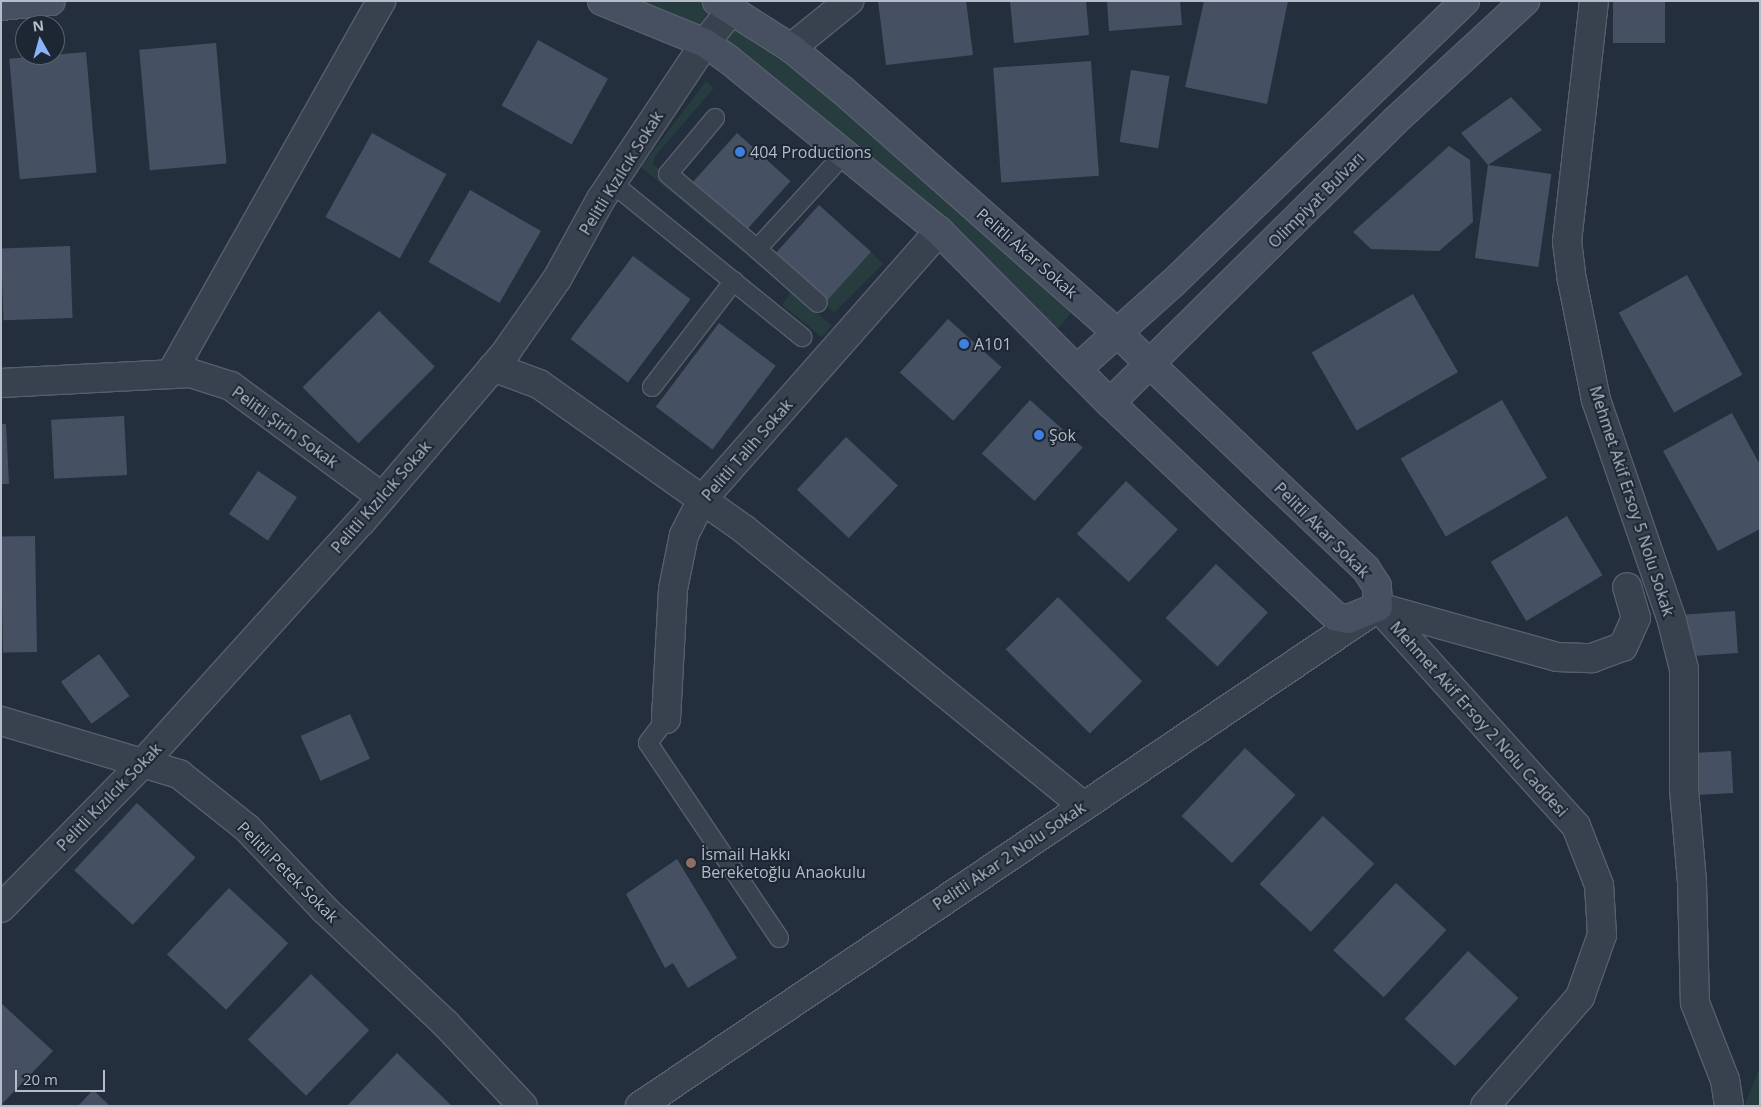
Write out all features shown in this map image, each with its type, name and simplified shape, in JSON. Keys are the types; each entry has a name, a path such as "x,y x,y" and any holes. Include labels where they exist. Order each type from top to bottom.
{"main road":[{"path":"1,6 51,1"},
{"path":"602,1 705,43 939,232 1110,403 1336,617 1348,619 1378,607"},
{"name":"Olimpiyat Bulvarı","path":"1110,403 1396,120 1526,1"},
{"name":"Pelitli Akar Sokak","path":"725,5 791,48 1116,332 1366,569 1377,586 1378,607"},
{"path":"1078,369 1116,332 1173,283 1452,6"}],"street":[{"path":"171,374 381,1"},
{"path":"791,48 849,1"},
{"name":"Mehmet Akif Ersoy 5 Nolu Sokak","path":"1594,1 1567,241 1596,400 1672,621 1684,669 1684,789 1692,883 1695,1003 1725,1080 1729,1106"},
{"name":"Pelitli Akar Sokak","path":"705,43 725,5"},
{"name":"Pelitli Kızılcık Sokak","path":"1,908 142,764 382,497 494,367 557,279 612,183 705,43"},
{"name":"Pelitli Talih Sokak","path":"666,719 673,589 684,535 701,501 939,232"},
{"path":"494,367 539,384 701,501 745,530 1083,806"},
{"name":"Pelitli Şirin Sokak","path":"1,383 190,373 230,386 382,497"},
{"name":"Mehmet Akif Ersoy 2 Nolu Caddesi","path":"1378,607 1558,657 1592,658 1623,647 1636,618 1627,587"},
{"name":"Mehmet Akif Ersoy 2 Nolu Caddesi","path":"1378,607 1576,826 1599,885 1602,935 1580,996 1485,1106"},
{"name":"Pelitli Akar 2 Nolu Sokak","path":"640,1106 1378,607"},
{"name":"Pelitli Petek Sokak","path":"1,721 178,774 247,828 325,910 446,1024 523,1106"}],"lane":[{"path":"715,118 668,174 818,303"},
{"path":"757,249 844,154"},
{"path":"612,183 802,337"},
{"path":"652,387 734,281"},
{"path":"666,719 648,743 779,938"}],"green space":[{"path":"601,1 715,1 720,5 696,40"},
{"path":"739,15 1081,302 1053,335 711,48"},
{"path":"706,81 714,88 655,156 653,164 820,309 817,313 832,325 822,337 782,305 791,292 641,167"},
{"path":"871,252 883,264 834,313 822,301"},
{"path":"1760,1067 1760,1106 1744,1106"}],"building":[{"path":"878,1 966,1 973,55 886,65"},
{"path":"1010,1 1086,1 1089,35 1014,43"},
{"path":"1107,1 1180,1 1182,25 1109,31"},
{"path":"1204,1 1288,1 1267,104 1185,87"},
{"path":"1613,1 1665,1 1665,43 1613,43"},
{"path":"538,40 608,79 572,144 502,106"},
{"path":"216,43 227,164 150,170 139,50"},
{"path":"86,52 97,173 20,179 9,59 15,58 15,65 65,65 65,54"},
{"path":"1091,61 1099,176 1001,183 993,68"},
{"path":"1131,70 1170,76 1158,148 1120,142"},
{"path":"1511,97 1542,130 1488,165 1461,133"},
{"path":"372,133 446,174 400,258 325,217"},
{"path":"737,133 791,181 742,235 689,187"},
{"path":"1449,146 1470,160 1473,222 1439,251 1371,249 1353,232"},
{"path":"1488,165 1551,174 1538,267 1475,258"},
{"path":"470,190 541,231 500,303 429,262"},
{"path":"819,205 871,252 822,306 770,259"},
{"path":"70,246 73,318 4,320 1,248"},
{"path":"633,256 691,299 628,382 570,339"},
{"path":"1687,275 1742,375 1674,413 1619,313"},
{"path":"1413,294 1458,372 1357,430 1312,352"},
{"path":"379,311 435,367 358,443 303,387"},
{"path":"948,319 1002,367 953,421 900,373"},
{"path":"719,323 776,366 713,450 656,407"},
{"path":"1030,400 1083,448 1035,501 982,454"},
{"path":"1502,400 1547,478 1446,536 1401,458"},
{"path":"1732,413 1760,465 1760,529 1718,551 1663,451"},
{"path":"124,416 127,475 54,479 51,420"},
{"path":"1,424 6,424 9,484 1,484"},
{"path":"846,437 898,485 849,538 797,490"},
{"path":"258,471 297,497 268,540 229,514"},
{"path":"1126,481 1178,529 1129,582 1077,534"},
{"path":"1567,516 1603,575 1526,621 1491,562"},
{"path":"35,536 37,652 3,653 1,537"},
{"path":"1216,564 1268,612 1217,667 1166,618"},
{"path":"1058,597 1142,681 1090,733 1006,649"},
{"path":"1735,611 1738,653 1689,656 1686,614"},
{"path":"99,654 130,696 92,724 61,682"},
{"path":"350,714 370,759 321,781 301,736"},
{"path":"1245,748 1295,795 1232,863 1182,816"},
{"path":"1731,751 1733,793 1690,795 1688,753"},
{"path":"137,803 196,858 133,925 74,870"},
{"path":"1323,816 1374,864 1311,932 1260,884"},
{"path":"677,859 737,958 688,988 673,963 665,968 626,894"},
{"path":"1396,883 1446,930 1384,997 1333,950"},
{"path":"229,888 288,943 226,1010 167,955"},
{"path":"1468,951 1518,998 1455,1066 1405,1019"},
{"path":"311,974 369,1030 306,1096 248,1039"},
{"path":"1,1003 53,1051 1,1105"},
{"path":"397,1053 452,1106 347,1106"},
{"path":"93,1090 110,1106 78,1106"}],"place":[{"name":"404 Productions","path":"740,152"},
{"name":"A101","path":"964,344"},
{"name":"Şok","path":"1039,435"},
{"name":"İsmail Hakkı Bereketoğlu Anaokulu","path":"691,863"}]}
